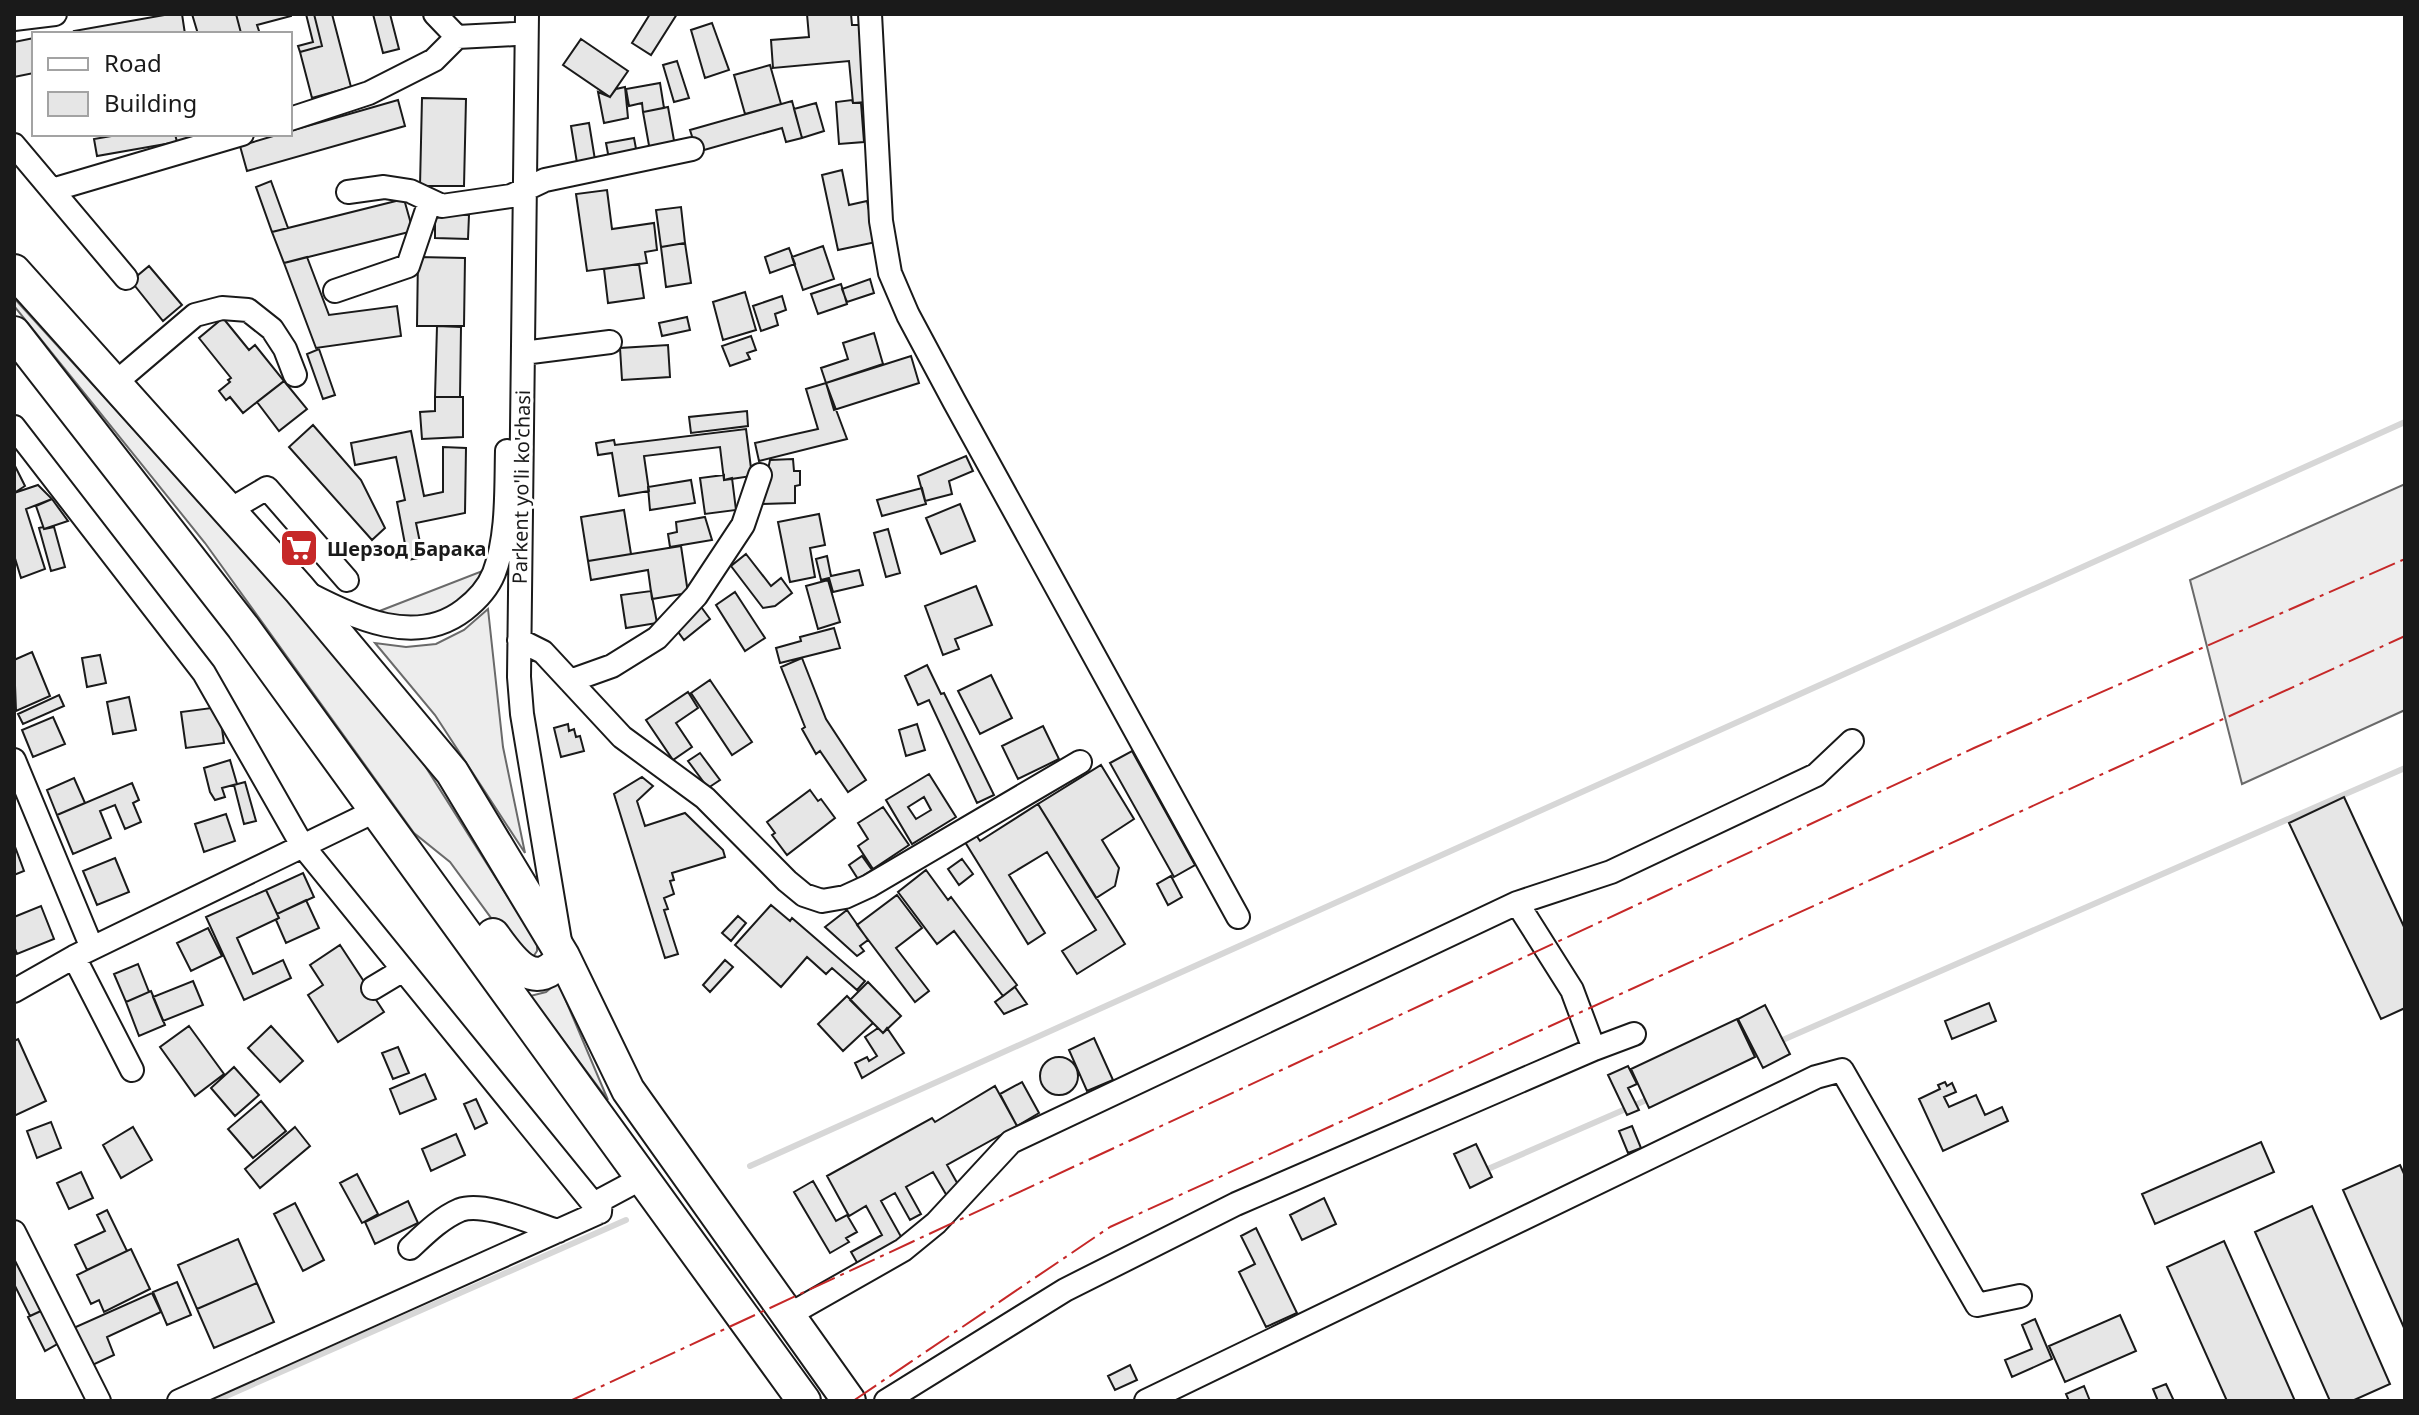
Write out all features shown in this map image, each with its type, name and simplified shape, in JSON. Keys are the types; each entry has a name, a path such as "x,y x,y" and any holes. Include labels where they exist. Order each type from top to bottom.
{"highway":[{"path":"14,271 299,589 452,772 563,956 628,1090 849,1401"},
{"path":"14,333 243,627 644,1177 782,1385 804,1401"},
{"path":"377,810 455,883 517,967 529,973 541,973 551,969 563,956"}],"street":[{"path":"14,19 55,14"},
{"path":"435,14 457,37"},
{"name":"Parkent yo'li ko'chasi","path":"299,589 361,618 395,627 427,627 459,614 486,590 494,574 501,547 507,470 527,14"},
{"path":"870,14 881,221 890,273 934,364 1238,917"},
{"path":"292,118 369,93 434,60 457,37 515,24"},
{"name":"Parkent yo'li ko'chasi","path":"515,24 523,353 519,640 522,714 563,956"},
{"path":"52,190 235,136"},
{"path":"14,145 126,278"},
{"path":"348,192 384,187 410,191 442,206 518,193 545,180 692,149"},
{"path":"335,291 408,266 430,201"},
{"path":"114,384 195,315 222,308 248,310 272,329 285,349 295,375"},
{"path":"523,353 610,342"},
{"path":"14,427 204,673 302,845 600,1206"},
{"path":"570,681 612,666 657,638 696,596 743,525 760,475"},
{"path":"228,511 267,488 347,580"},
{"path":"519,640 543,652 622,737 705,798 787,881 804,895 822,901 845,897 869,886 1080,762"},
{"path":"787,1316 903,1250 936,1223 981,1178 1011,1142 1517,903 1611,872 1816,775 1852,741"},
{"path":"14,760 83,953 132,1070"},
{"path":"14,991 83,953 377,810"},
{"path":"1517,903 1572,990 1594,1049"},
{"path":"373,988 403,970"},
{"path":"886,1401 1065,1290 1236,1204 1634,1034"},
{"path":"1146,1401 1816,1077 1842,1070 1977,1305 2020,1296"},
{"path":"179,1401 558,1231 644,1177"},
{"path":"410,1248 437,1224 463,1209 495,1211 558,1231"},
{"path":"14,1232 99,1401"}],"shaded area":[{"path":"14,298 286,597 408,739 537,943 533,957 519,956 450,862 414,833 205,543 14,306"},
{"path":"2405,484 2405,710 2242,784 2190,580"},
{"path":"485,570 457,604 435,615 409,618 377,612"},
{"path":"488,609 503,747 525,853 435,715 375,643 406,647 436,644 464,630"},
{"path":"558,982 608,1100 530,996 546,992"}],"building":[{"path":"182,14 185,32 74,32"},
{"path":"192,14 236,14 241,32 197,32"},
{"path":"236,14 291,14 257,25 259,32 241,32"},
{"path":"306,14 314,14 322,46 300,52 298,46 313,42"},
{"path":"314,14 332,14 351,87 312,98 300,52 322,46"},
{"path":"373,14 390,14 399,49 383,53"},
{"path":"650,14 677,14 651,55 632,43"},
{"path":"807,14 851,14 852,25 861,25 867,102 853,103 849,61 773,68 771,40 809,37"},
{"path":"712,23 729,70 705,78 691,30"},
{"path":"32,38 32,73 14,77 14,42"},
{"path":"581,39 628,71 610,97 563,65"},
{"path":"677,61 689,98 674,102 663,65"},
{"path":"770,65 781,104 745,114 734,75"},
{"path":"660,83 664,108 643,112 642,103 629,106 626,89"},
{"path":"625,87 628,118 604,123 598,92 610,97 616,89"},
{"path":"422,98 466,99 464,186 420,186"},
{"path":"398,100 405,126 247,171 240,146 273,136 292,136 292,130"},
{"path":"852,100 853,103 861,103 864,142 839,144 836,102"},
{"path":"792,101 802,138 786,142 782,128 697,152 690,130"},
{"path":"816,103 824,131 802,138 794,109"},
{"path":"668,107 675,146 650,151 643,112"},
{"path":"589,123 596,166 578,169 571,126"},
{"path":"176,136 177,142 97,156 94,139"},
{"path":"176,136 201,136 177,142"},
{"path":"634,138 637,154 609,159 606,143"},
{"path":"842,170 849,205 867,201 876,242 838,250 822,175"},
{"path":"271,181 288,228 272,232 256,187"},
{"path":"607,190 612,229 654,223 657,250 645,252 647,263 587,271 576,194"},
{"path":"404,199 413,231 284,263 272,232"},
{"path":"681,207 685,243 661,247 656,210"},
{"path":"435,214 469,215 468,239 435,238"},
{"path":"685,243 691,283 666,287 661,247"},
{"path":"823,246 834,279 803,290 792,257"},
{"path":"789,248 795,264 770,273 765,257"},
{"path":"307,257 329,315 397,306 401,336 316,348 284,263"},
{"path":"418,257 465,258 464,326 417,326"},
{"path":"639,264 644,298 608,303 604,269"},
{"path":"149,266 182,305 163,321 131,281"},
{"path":"870,279 874,293 847,302 842,289"},
{"path":"841,284 847,304 818,314 811,294"},
{"path":"745,292 756,330 723,340 713,302"},
{"path":"782,296 786,310 775,314 778,325 761,331 753,306"},
{"path":"687,317 690,330 662,336 659,323"},
{"path":"223,318 249,350 255,345 284,381 243,413 230,397 226,400 219,391 231,378 199,338"},
{"path":"437,326 461,327 460,397 435,397"},
{"path":"874,333 883,364 826,383 821,368 848,359 843,343"},
{"path":"751,336 756,350 747,353 750,359 730,366 722,346"},
{"path":"668,345 670,377 622,380 620,348"},
{"path":"319,349 335,395 323,399 307,354"},
{"path":"911,356 919,383 834,410 826,383"},
{"path":"284,381 307,409 279,431 257,402"},
{"path":"826,383 847,439 759,461 755,443 818,429 806,389"},
{"path":"435,397 463,397 463,437 422,439 420,412 435,411"},
{"path":"747,411 748,426 691,433 689,417"},
{"path":"313,425 361,480 385,528 372,540 289,447"},
{"path":"746,429 752,476 724,480 720,447 644,456 649,491 619,496 612,453 598,455 596,443 614,440 615,445"},
{"path":"411,431 424,496 443,492 443,447 466,448 465,513 416,523 423,557 408,560 397,502 405,500 396,457 355,465 351,443"},
{"path":"966,456 973,471 949,481 952,494 925,501 918,476"},
{"path":"793,459 794,471 800,471 800,485 795,486 795,503 761,504 770,460"},
{"path":"14,464 25,486 14,493"},
{"path":"724,475 724,480 732,478 736,510 705,514 700,478"},
{"path":"691,480 695,503 650,510 648,487"},
{"path":"38,485 52,499 26,509 45,569 21,578 14,555 14,493"},
{"path":"922,488 926,504 882,516 877,500"},
{"path":"52,499 68,521 44,529 36,506"},
{"path":"960,504 975,541 941,554 926,518"},
{"path":"624,510 631,554 588,561 581,517"},
{"path":"819,514 825,545 810,548 815,577 790,582 778,522"},
{"path":"705,517 712,540 670,547 668,534 677,532 676,522"},
{"path":"54,527 65,567 51,571 39,528"},
{"path":"888,529 900,573 886,577 874,533"},
{"path":"681,546 688,593 652,599 648,570 591,580 588,561"},
{"path":"746,554 771,586 781,578 792,593 775,606 763,608 731,566"},
{"path":"827,556 831,576 859,570 863,585 833,592 829,578 821,580 816,559"},
{"path":"828,580 840,622 818,629 806,586"},
{"path":"976,586 992,625 955,639 959,649 943,655 925,606"},
{"path":"651,591 657,623 626,628 621,595"},
{"path":"735,592 765,638 745,651 716,605"},
{"path":"699,604 710,619 684,640 673,625"},
{"path":"834,628 840,648 780,663 776,648 801,641 800,637"},
{"path":"32,652 50,696 16,711 14,660"},
{"path":"100,655 106,683 87,687 82,658"},
{"path":"802,658 826,719 866,780 848,792 820,751 816,754 802,729 805,727 781,667"},
{"path":"927,665 994,795 977,803 929,700 918,705 905,676"},
{"path":"991,675 1012,718 980,734 958,691"},
{"path":"710,680 752,742 732,755 691,693"},
{"path":"688,692 698,708 676,723 692,747 673,760 646,720"},
{"path":"59,695 64,706 23,724 18,714"},
{"path":"129,697 136,730 113,734 107,702"},
{"path":"219,707 224,743 186,748 181,712"},
{"path":"53,717 65,744 33,757 22,730"},
{"path":"568,724 569,731 574,729 576,737 580,736 584,751 561,757 554,728"},
{"path":"917,724 925,750 906,756 899,730"},
{"path":"1043,726 1059,759 1018,779 1002,746"},
{"path":"1132,751 1195,865 1174,877 1110,763"},
{"path":"700,753 720,780 708,788 688,761"},
{"path":"230,760 237,784 222,788 225,797 215,800 204,768"},
{"path":"1101,765 1134,819 1102,840 1119,868 1115,886 1096,898 1038,804"},
{"path":"929,774 956,817 912,844 886,800","holes":["924,797 931,810 916,819 908,807"]},
{"path":"642,777 653,786 637,801 645,826 685,813 723,850 725,857 672,873 674,880 670,881 674,894 664,898 668,909 664,910 678,954 665,958 614,794"},
{"path":"74,778 85,803 57,815 47,790"},
{"path":"245,782 256,821 244,824 234,785"},
{"path":"132,783 139,800 133,803 141,822 125,829 115,805 100,811 111,838 73,854 57,815"},
{"path":"810,790 835,818 787,855 772,835 775,833 767,822"},
{"path":"2344,797 2405,929 2405,1008 2381,1019 2289,823"},
{"path":"1038,804 1125,944 1077,974 1062,951 1096,930 1047,852 1009,875 1045,933 1028,944 965,842 976,835 980,841"},
{"path":"883,807 909,845 873,869 858,846 868,839 858,823"},
{"path":"226,814 235,841 204,852 195,824"},
{"path":"14,844 24,871 14,875"},
{"path":"862,856 872,870 858,879 849,865"},
{"path":"115,858 129,892 97,905 83,871"},
{"path":"962,859 973,874 959,885 948,869"},
{"path":"926,870 948,900 951,897 1017,985 1003,996 954,931 937,944 898,892"},
{"path":"303,873 314,897 277,914 266,890"},
{"path":"1171,876 1182,897 1168,905 1157,884"},
{"path":"266,890 279,918 237,938 253,974 283,960 291,978 244,1000 206,917"},
{"path":"897,895 922,928 896,948 929,991 915,1002 857,925"},
{"path":"306,900 319,928 286,943 276,920 279,918 277,914"},
{"path":"771,905 790,921 792,918 865,981 857,990 832,968 826,974 807,957 781,987 735,945"},
{"path":"41,906 54,939 17,954 14,917"},
{"path":"847,910 868,940 860,946 864,951 857,956 825,927"},
{"path":"738,916 746,923 731,941 722,933"},
{"path":"208,928 222,956 191,971 177,943"},
{"path":"340,945 384,1012 338,1042 308,995 323,985 310,965"},
{"path":"725,960 733,967 710,992 703,985"},
{"path":"138,964 149,992 126,1002 114,974"},
{"path":"193,981 203,1005 163,1021 153,997"},
{"path":"868,982 901,1016 883,1033 850,1000"},
{"path":"1015,987 1027,1004 1004,1014 995,1002"},
{"path":"151,991 165,1025 139,1036 126,1002"},
{"path":"847,996 873,1023 843,1051 818,1024"},
{"path":"1989,1003 1996,1021 1952,1039 1945,1021"},
{"path":"1765,1005 1790,1054 1763,1068 1738,1019"},
{"path":"1737,1019 1755,1057 1649,1108 1631,1069"},
{"path":"189,1026 224,1074 195,1096 160,1047"},
{"path":"271,1026 303,1061 280,1082 248,1048"},
{"path":"878,1028 883,1033 887,1028 904,1053 862,1078 855,1063 877,1056 865,1037"},
{"path":"1094,1038 1113,1080 1087,1091 1069,1050"},
{"path":"18,1039 46,1101 14,1116 14,1041"},
{"path":"398,1047 409,1073 393,1079 382,1053"},
{"path":"1059,1057 1072,1063 1078,1076 1072,1089 1059,1095 1046,1089 1040,1076 1046,1063"},
{"path":"1628,1066 1637,1084 1628,1088 1639,1110 1627,1115 1608,1075"},
{"path":"234,1067 259,1095 235,1116 211,1088"},
{"path":"425,1074 436,1099 400,1114 390,1089"},
{"path":"1022,1082 1039,1113 1017,1126 1000,1094"},
{"path":"1945,1082 1947,1086 1952,1083 1956,1092 1944,1097 1949,1107 1976,1095 1985,1115 2002,1107 2008,1121 1943,1151 1919,1099 1940,1089 1938,1085"},
{"path":"995,1086 1017,1126 947,1165 960,1188 947,1196 933,1172 906,1187 921,1214 910,1220 895,1193 881,1201 904,1242 859,1266 851,1252 882,1235 866,1206 849,1216 827,1176 932,1118 935,1122"},
{"path":"476,1099 487,1123 475,1129 464,1104"},
{"path":"261,1101 286,1131 253,1158 228,1129"},
{"path":"51,1122 61,1148 37,1158 27,1131"},
{"path":"1632,1126 1641,1148 1628,1153 1619,1131"},
{"path":"133,1127 152,1160 121,1178 103,1145"},
{"path":"295,1127 310,1146 260,1188 245,1169"},
{"path":"456,1134 465,1155 431,1171 422,1149"},
{"path":"2261,1142 2274,1172 2155,1224 2142,1194"},
{"path":"1476,1144 1492,1177 1470,1188 1454,1154"},
{"path":"2400,1165 2405,1176 2405,1330 2343,1190"},
{"path":"81,1172 93,1198 69,1209 57,1183"},
{"path":"357,1174 378,1214 362,1223 340,1183"},
{"path":"813,1181 836,1221 847,1215 857,1232 846,1238 849,1242 830,1253 794,1192"},
{"path":"1324,1198 1336,1224 1302,1240 1290,1215"},
{"path":"408,1201 418,1223 375,1244 365,1222"},
{"path":"295,1203 324,1260 303,1271 274,1214"},
{"path":"2312,1206 2390,1384 2352,1401 2330,1401 2255,1232"},
{"path":"107,1210 127,1251 87,1270 75,1245 105,1231 97,1215"},
{"path":"1256,1228 1297,1313 1266,1327 1239,1272 1255,1264 1241,1236"},
{"path":"238,1239 257,1283 197,1309 178,1265"},
{"path":"2224,1241 2295,1401 2227,1401 2167,1267"},
{"path":"131,1249 150,1289 104,1312 99,1300 91,1304 77,1275"},
{"path":"18,1259 43,1310 30,1316 14,1284 14,1261"},
{"path":"177,1282 191,1315 167,1325 153,1292"},
{"path":"257,1283 274,1322 214,1348 197,1309"},
{"path":"152,1293 161,1312 107,1337 114,1355 86,1368 69,1330"},
{"path":"43,1310 59,1343 45,1351 28,1317"},
{"path":"2120,1315 2136,1351 2065,1382 2049,1346"},
{"path":"2035,1319 2052,1359 2012,1377 2005,1360 2032,1349 2022,1325"},
{"path":"1130,1365 1137,1380 1115,1390 1108,1376"},
{"path":"2166,1384 2174,1401 2158,1401 2153,1389"},
{"path":"2084,1386 2090,1401 2069,1401 2066,1394"}],"waterway":[{"path":"750,1166 2405,422"},
{"path":"1778,1042 2405,768"},
{"path":"1481,1172 1651,1098"},
{"path":"215,1401 626,1220"}],"power":[{"path":"570,1401 1974,748 2405,559"},
{"path":"853,1401 1110,1227 2405,636"}],"place":[{"name":"Шерзод Барака","path":"299,548"}]}
